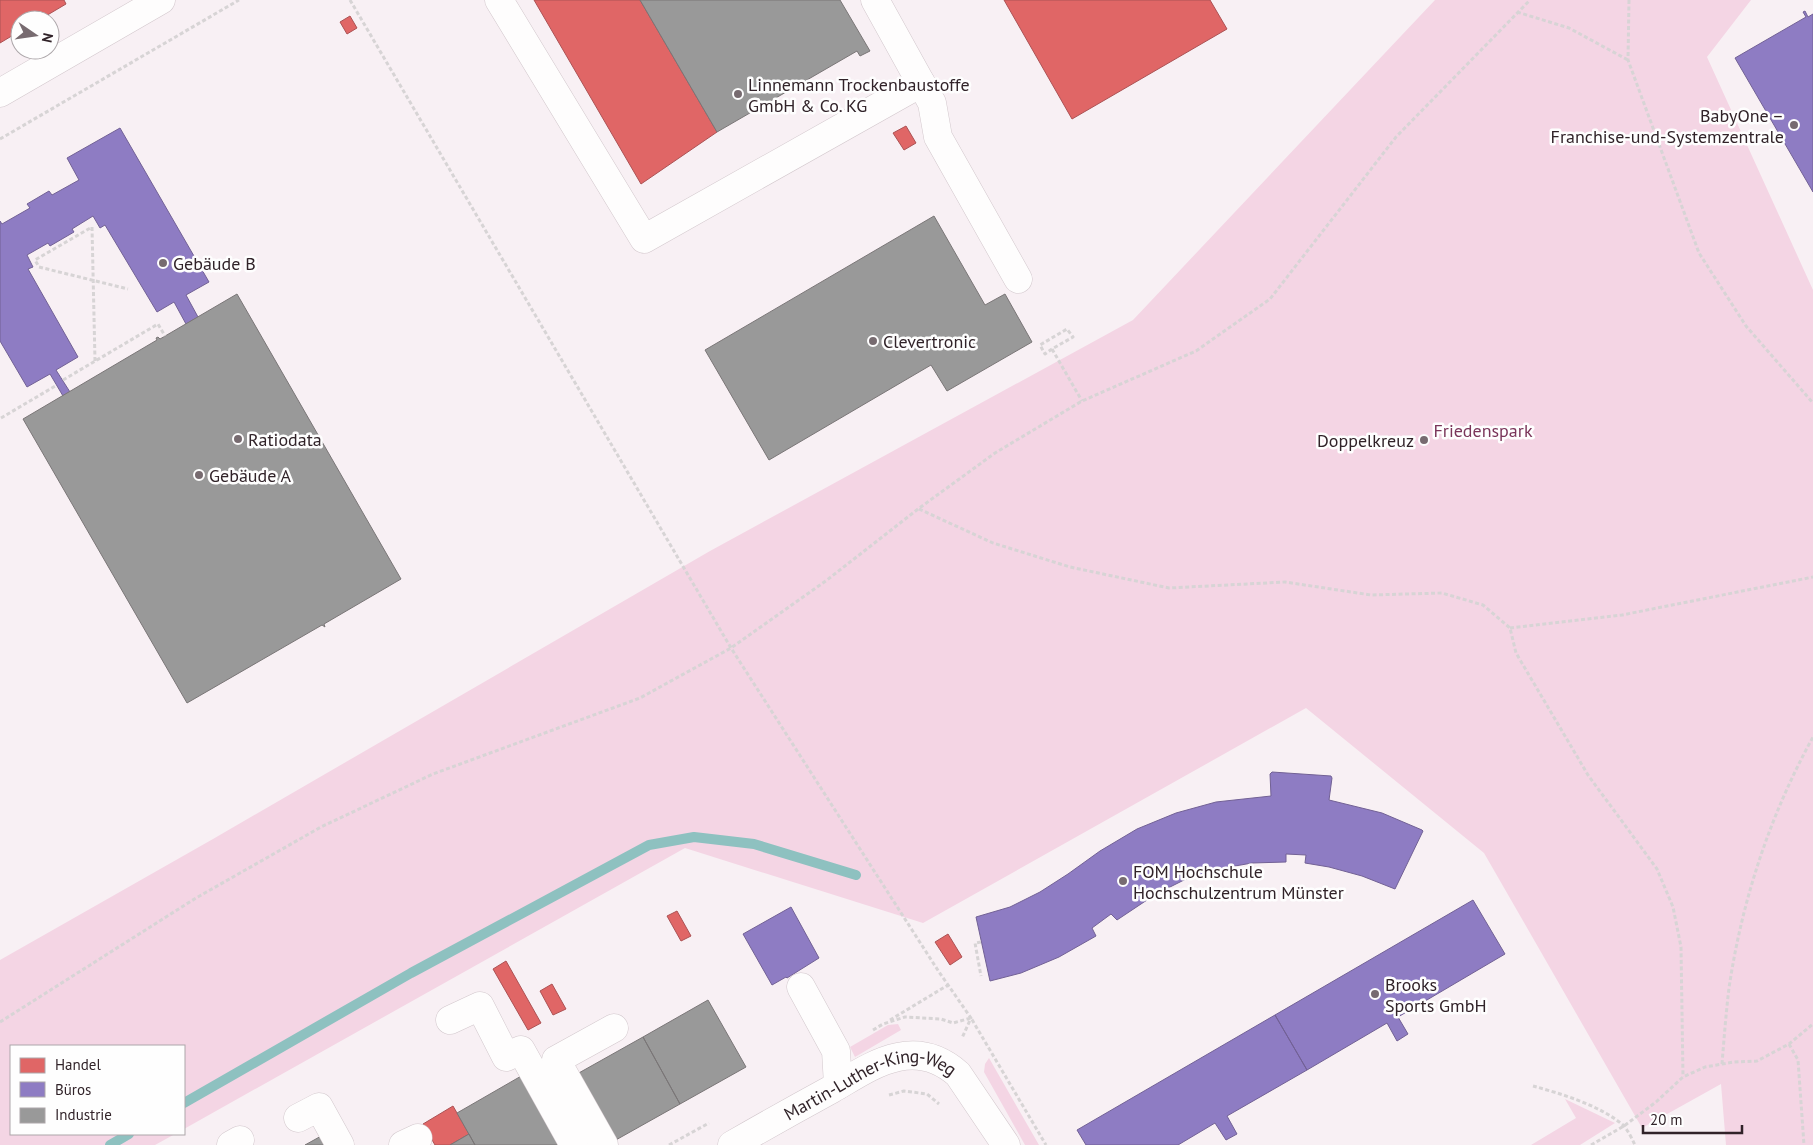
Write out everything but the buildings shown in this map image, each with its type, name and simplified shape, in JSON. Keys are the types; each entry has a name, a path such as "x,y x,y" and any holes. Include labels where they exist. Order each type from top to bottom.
{"street":[{"path":"0,93 161,0"},
{"path":"499,0 644,239 921,83"},
{"path":"875,0 932,103 938,137 1018,279"},
{"path":"801,987 836,1051 838,1085"},
{"path":"450,1020 480,1006 506,1056 521,1050 574,1145"},
{"path":"604,1145 556,1060 614,1028"},
{"name":"Martin-Luther-King-Weg","path":"732,1145 865,1070 898,1057 917,1056 935,1058 958,1074 1006,1145"},
{"path":"298,1118 319,1108 340,1145"}],"path":[{"path":"0,139 239,0"},
{"path":"350,0 731,648 971,1018 948,1066"},
{"path":"0,1022 196,898 321,827 433,774 640,698 731,648 827,580 918,509 996,453 1082,401 1196,351 1270,299 1396,136 1530,0"},
{"path":"1629,0 1628,60 1699,253 1746,326 1813,403"},
{"path":"1517,12 1569,28 1628,60"},
{"path":"95,361 93,280 92,227 35,260 39,266 93,280 128,289"},
{"path":"62,380 158,324 165,336"},
{"path":"1067,329 1073,337 1052,349 1045,354 1040,345 1067,329"},
{"path":"1052,349 1082,401"},
{"path":"1,418 57,386"},
{"path":"918,509 1002,545 1070,567 1169,588 1285,582 1371,595 1442,593 1483,605 1510,628 1516,653 1588,775 1658,869 1673,907 1680,947 1683,1077"},
{"path":"1510,628 1622,615 1813,577"},
{"path":"1722,1064 1729,989 1750,889 1770,827 1813,737"},
{"path":"981,942 975,943 981,976"},
{"path":"883,1024 948,985"},
{"path":"1591,1145 1624,1126 1656,1102 1683,1077 1704,1067 1757,1061 1789,1044 1813,1024"},
{"path":"1789,1044 1798,1060 1804,1145"},
{"path":"1533,1086 1567,1095 1598,1110 1624,1126 1635,1145"},
{"path":"880,1097 904,1091 927,1094 941,1105"}],"green space":[{"name":"Friedenspark","path":"1435,0 1751,0 1707,57 1813,290 1813,1145 1726,1145 1721,1084 1642,1128 1484,853 1306,708 923,923 685,848 185,1128 185,1045 10,1045 10,1135 173,1135 155,1145 0,1145 0,960 710,551 1133,320"},
{"path":"898,1024 901,1030 855,1057 850,1047 888,1025"},
{"path":"989,1058 1039,1145 1025,1145 984,1072 985,1064"},
{"path":"1565,1099 1615,1123 1580,1145 1531,1145 1576,1118"}],"waterway":[{"path":"185,1102 411,973 649,845 694,837 754,844 856,875"},
{"path":"110,1145 127,1135"}],"place":[{"name":"Linnemann Trockenbaustoffe GmbH & Co. KG","path":"738,94"},
{"name":"BabyOne – Franchise-und-Systemzentrale","path":"1794,125"},
{"name":"Gebäude B","path":"163,263"},
{"name":"Clevertronic","path":"873,341"},
{"name":"Ratiodata","path":"238,439"},
{"name":"Doppelkreuz","path":"1424,440"},
{"name":"Gebäude A","path":"199,475"},
{"name":"FOM Hochschule Hochschulzentrum Münster","path":"1123,881"},
{"name":"Brooks Sports GmbH","path":"1375,994"}]}
